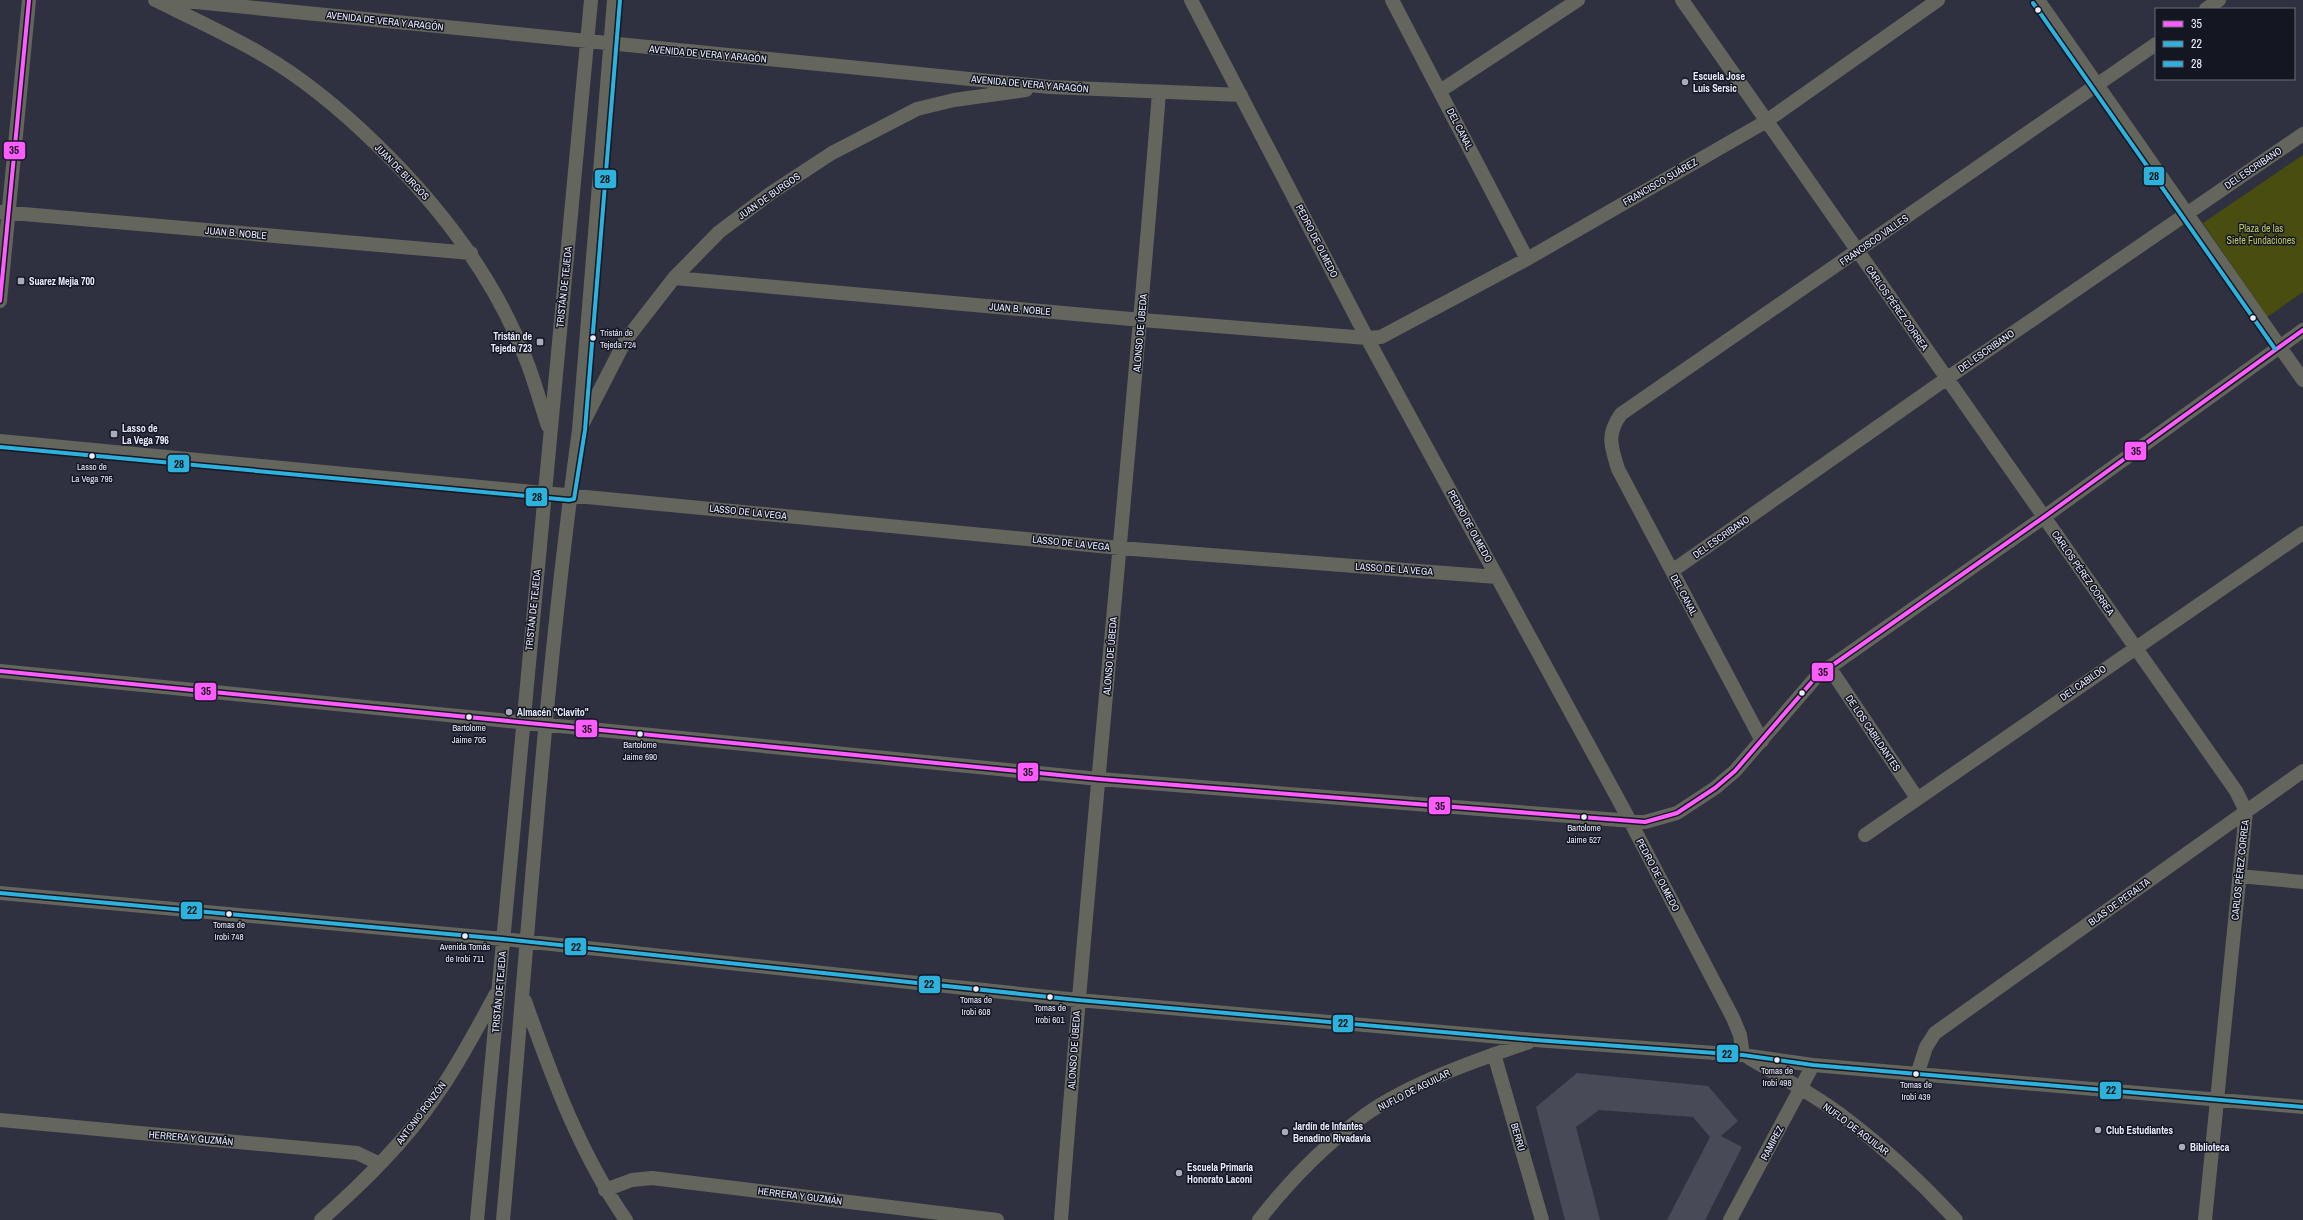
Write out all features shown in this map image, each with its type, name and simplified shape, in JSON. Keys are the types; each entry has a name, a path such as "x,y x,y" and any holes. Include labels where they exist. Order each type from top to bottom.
{"street":[{"path":"0,301 4,213 28,0"},
{"name":"JUAN DE BURGOS","path":"155,0 264,55 304,82 356,124 409,176 442,214 471,253 492,288 527,362 550,432"},
{"name":"AVENIDA DE VERA Y ARAGÓN","path":"175,0 588,41 610,45 1050,86 1241,95"},
{"name":"TRISTÁN DE TEJEDA","path":"477,1220 500,989 503,939 591,0"},
{"path":"503,1220 546,723 570,494 579,430 614,0"},
{"name":"PEDRO DE OLMEDO","path":"1191,0 1367,338 1630,821 1733,1018 1740,1035 1743,1055"},
{"name":"DEL CANAL","path":"1392,0 1527,259"},
{"path":"1440,91 1578,0"},
{"name":"CARLOS PÉREZ CORREA","path":"1682,0 1946,379 2136,647 2236,791 2246,811 2204,1220"},
{"name":"FRANCISCO SUÁREZ","path":"1367,338 1381,337 1527,259 1766,122 1938,0"},
{"path":"2038,0 2303,380"},
{"path":"2207,8 2219,0"},
{"name":"FRANCISCO VALLES","path":"1611,447 1611,433 1621,414 2155,45"},
{"name":"JUAN DE BURGOS","path":"579,430 625,341 674,278 719,232 736,219 832,153 917,109 954,100 1050,86"},
{"name":"ALONSO DE ÚBEDA","path":"1061,1220 1078,1000 1142,320 1159,92"},
{"name":"DEL ESCRIBANO","path":"1672,571 1946,379 2303,134"},
{"name":"JUAN B. NOBLE","path":"4,213 471,253"},
{"name":"JUAN B. NOBLE","path":"674,278 1142,320 1367,338"},
{"path":"0,671 546,723 1099,779 1645,822 1679,812 1715,788 1730,776 1762,741 1817,676 2044,517 2303,330"},
{"name":"LASSO DE LA VEGA","path":"0,441 570,494 1120,548 1497,577"},
{"name":"DEL CANAL","path":"1611,447 1618,469 1762,741"},
{"name":"DEL CABILDO","path":"1864,835 2303,533"},
{"name":"DE LOS CABILDANTES","path":"1829,667 1917,798"},
{"name":"BLAS DE PERALTA","path":"1918,1072 1926,1047 1935,1033 2303,771"},
{"path":"2239,876 2303,882"},
{"path":"0,893 503,939 1078,1000 1536,1040 1743,1055 1813,1065 1918,1072 2303,1107"},
{"name":"ANTONIO RONZÓN","path":"321,1220 380,1164 408,1134 436,1096 500,989"},
{"path":"523,996 580,1142 605,1190 626,1220"},
{"name":"NUFLO DE AGUILAR","path":"1259,1220 1289,1183 1328,1145 1366,1115 1405,1093 1494,1054 1536,1040"},
{"name":"BERRÚ","path":"1494,1054 1542,1220"},
{"name":"NUFLO DE AGUILAR","path":"1743,1055 1801,1089 1848,1120 1898,1161 1956,1220"},
{"name":"RAMIREZ","path":"1730,1220 1813,1065"},
{"name":"HERRERA Y GUZMÁN","path":"0,1120 357,1153 380,1164"},
{"name":"HERRERA Y GUZMÁN","path":"605,1190 632,1180 652,1178 997,1220"}],"green space":[{"name":"Plaza de las Siete Fundaciones","path":"2303,155 2303,292 2267,317 2203,223"}],"building":[{"path":"1577,1073 1708,1086 1738,1121 1721,1136 1742,1147 1705,1220 1667,1220 1710,1137 1693,1117 1599,1110 1576,1127 1600,1220 1565,1220 1536,1107"}],"transit line":[{"name":"35","path":"0,301 29,0"},
{"name":"28","path":"0,447 569,500 574,499 585,430 620,0"},
{"name":"28","path":"2033,3 2275,349"},
{"name":"35","path":"0,671 1099,779 1645,822 1677,813 1715,788 1735,771 1817,676 2044,517 2303,330"},
{"name":"22","path":"0,893 503,939 1078,1000 1535,1040 1743,1055 1813,1065 2303,1107"}],"place":[{"name":"Escuela Jose Luis Sersic","path":"1685,82"},
{"name":"Suarez Mejia 700","path":"21,281"},
{"name":"Tristán de Tejeda 724","path":"593,338"},
{"name":"Tristán de Tejeda 723","path":"540,342"},
{"name":"Lasso de La Vega 796","path":"114,434"},
{"name":"Lasso de La Vega 795","path":"92,456"},
{"name":"Almacén \"Clavito\"","path":"509,712"},
{"name":"Bartolome Jaime 705","path":"469,717"},
{"name":"Bartolome Jaime 690","path":"640,734"},
{"name":"Bartolome Jaime 527","path":"1584,817"},
{"name":"Tomas de Irobi 748","path":"229,914"},
{"name":"Avenida Tomás de Irobi 711","path":"465,936"},
{"name":"Tomas de Irobi 608","path":"976,989"},
{"name":"Tomas de Irobi 601","path":"1050,997"},
{"name":"Tomas de Irobi 498","path":"1777,1060"},
{"name":"Tomas de Irobi 439","path":"1916,1074"},
{"name":"Club Estudiantes","path":"2098,1130"},
{"name":"Jardín de Infantes Benadino Rivadavia","path":"1285,1132"},
{"name":"Biblioteca","path":"2182,1147"},
{"name":"Escuela Primaria Honorato Laconi","path":"1179,1173"}]}
